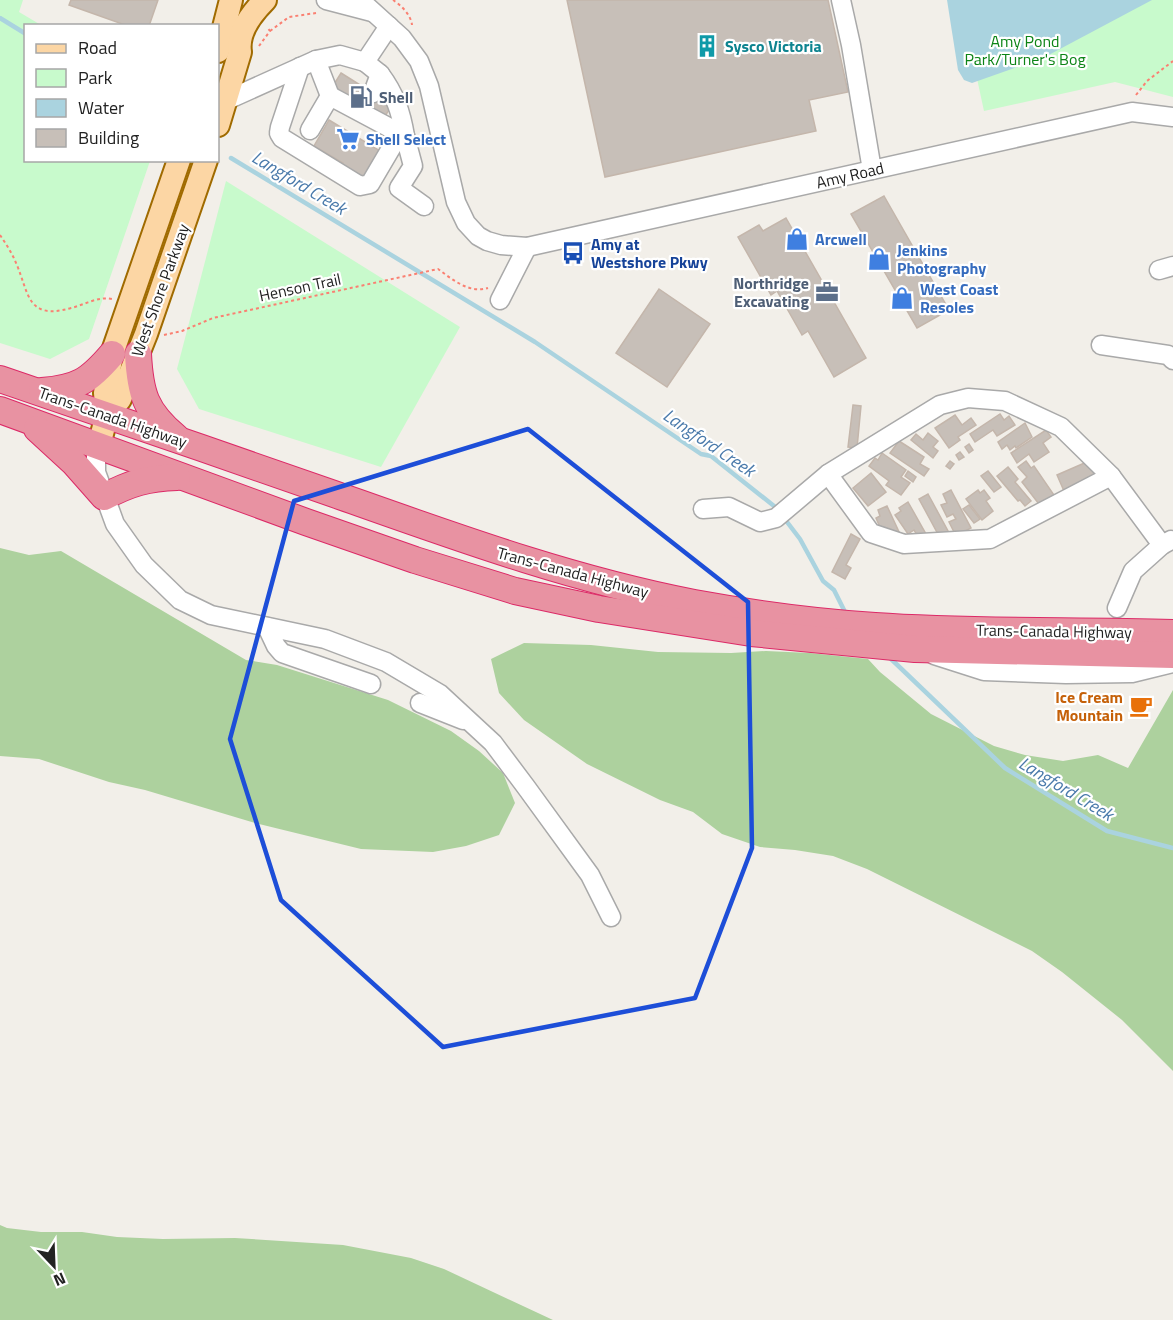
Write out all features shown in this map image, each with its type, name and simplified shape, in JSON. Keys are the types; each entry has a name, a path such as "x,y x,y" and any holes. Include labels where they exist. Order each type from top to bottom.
{"highway":[{"path":"37,392 77,386 96,373 112,354"},
{"path":"138,354 141,390 146,402 159,423 178,439"},
{"name":"Trans-Canada Highway","path":"0,380 178,439 531,563 608,584 694,603 780,617 874,626 1173,633"},
{"path":"8,412 41,431 56,444 104,497 127,485 154,478 184,477"},
{"name":"Trans-Canada Highway","path":"8,412 415,560 515,591 599,609 703,626 915,649 1173,655"},
{"path":"99,445 132,446 152,451 332,507 352,511 379,511"},
{"path":"874,626 918,634 963,638 1173,645"}],"main road":[{"path":"219,47 231,0"},
{"path":"248,53 239,44 242,33 255,10 265,0"},
{"path":"219,122 225,101 248,53 247,45 262,16 282,0"},
{"name":"West Shore Parkway","path":"99,445 106,415 105,393 112,354 178,162"},
{"name":"West Shore Parkway","path":"106,415 120,399 138,354 205,162"}],"street":[{"path":"840,0 851,45 872,170"},
{"name":"Amy Road","path":"323,7 366,6 402,38 419,61 429,86 456,202 466,223 477,236 487,242 501,245 527,247 1132,112 1173,117"},
{"path":"365,62 389,26"},
{"path":"225,101 301,67 340,55 365,62 380,75 390,88 397,103 403,135 413,166"},
{"path":"301,67 330,96 403,135"},
{"path":"301,67 280,127 279,133 282,138 364,187 370,184 403,135"},
{"path":"373,93 380,75"},
{"path":"310,130 330,96"},
{"path":"500,300 527,247"},
{"path":"1101,345 1168,355 1173,360"},
{"path":"703,509 729,507 760,522 776,518 828,474 940,405 968,398 1005,401 1061,427 1111,476 1167,542 1133,571 1117,608"},
{"path":"99,445 96,455 96,472 115,524 144,565 180,600 211,615 325,639 386,662 440,694 493,743 590,875 611,917"},
{"path":"828,474 871,533 904,544 990,539 1111,476"},
{"path":"267,627 282,653 371,684"},
{"path":"915,649 984,671 1066,674 1132,673 1173,663"},
{"path":"420,703 472,724"}],"path":[{"path":"393,0 400,5 412,21"},
{"path":"248,53 259,45 269,29 289,17 309,13 323,7"},
{"path":"1132,112 1138,92 1147,81 1173,61"},
{"path":"0,234 16,263 25,292 41,309 69,309 98,299 114,300"},
{"name":"Henson Trail","path":"162,342 164,334 182,331 213,318 432,270 438,269 461,285 484,290 510,280"}],"highlighted area":[{"path":"528,429 748,602 752,848 695,998 443,1047 281,900 230,739 294,501"}],"green space":[{"path":"0,0 23,0 19,12 39,24 24,24 24,162 150,162 89,339 50,359 0,343"},
{"name":"Amy Pond Park/Turner's Bog","path":"960,0 1173,0 1173,97 1115,82 984,111"},
{"path":"226,181 460,327 381,467 199,409 177,369"},
{"path":"0,548 29,555 61,551 246,660 277,665 388,700 451,731 479,751 503,773 515,803 499,835 466,846 433,852 361,849 255,823 145,790 109,782 39,759 0,756"},
{"path":"524,643 591,645 658,652 810,653 868,659 880,672 931,714 994,746 1025,755 1063,761 1098,755 1128,768 1173,690 1173,1071 1122,1020 1032,951 867,869 833,856 760,847 722,834 693,812 660,800 587,764 524,720 499,693 491,659"},
{"path":"0,1225 41,1232 82,1232 117,1237 235,1238 343,1245 411,1258 444,1269 553,1320 0,1320"}],"water":[{"path":"947,0 1152,0 1043,58 972,83 964,80 958,70"}],"building":[{"path":"71,0 158,0 150,24 122,24 69,5"},
{"name":"Sysco Victoria","path":"567,0 828,0 848,92 809,100 816,131 605,177"},
{"path":"341,73 392,105 382,121 331,89"},
{"path":"329,120 385,154 368,181 338,172 343,163 314,146"},
{"path":"884,196 949,310 917,328 851,214"},
{"path":"786,218 866,358 834,377 808,331 802,335 777,291 771,295 738,237 759,225 763,231"},
{"path":"659,289 710,324 667,387 616,353"},
{"path":"853,405 861,406 857,448 848,447"},
{"path":"1000,414 1004,420 1009,416 1015,425 997,436 993,430 975,442 970,434"},
{"path":"955,415 962,425 971,418 976,425 958,437 960,440 949,448 935,428"},
{"path":"1025,423 1032,437 1016,448 1015,446 1010,450 1007,445 1002,449 998,442"},
{"path":"1046,430 1051,437 1043,443 1049,452 1034,462 1029,454 1017,463 1011,453"},
{"path":"928,433 938,441 933,447 938,451 933,458 911,440 916,434 923,440"},
{"path":"899,441 924,457 920,464 929,469 924,476 890,453"},
{"path":"969,444 973,450 969,453 965,447"},
{"path":"960,452 964,457 959,460 956,455"},
{"path":"882,453 906,470 901,477 910,483 901,495 886,485 889,481 869,466 875,458 878,460"},
{"path":"950,461 954,464 950,469 946,466"},
{"path":"1026,461 1031,468 1034,466 1056,498 1042,508 1022,482 1027,477 1018,467"},
{"path":"1089,461 1096,476 1064,491 1057,475"},
{"path":"1008,467 1018,479 1015,482 1031,501 1025,506 997,476"},
{"path":"908,471 916,477 913,482 905,476"},
{"path":"988,471 1001,487 994,492 981,476"},
{"path":"871,473 886,492 868,506 853,488"},
{"path":"951,490 971,528 956,536 949,522 956,519 953,514 947,517 941,505 947,503 943,494"},
{"path":"978,490 980,493 984,490 990,498 986,501 993,511 982,520 966,499"},
{"path":"928,494 948,531 939,536 919,499"},
{"path":"908,502 926,534 919,538 914,530 908,534 895,515 901,511 899,508"},
{"path":"969,505 980,519 974,523 963,509"},
{"path":"887,506 900,534 883,534 876,518 880,516 878,510"},
{"path":"851,534 860,539 846,565 851,568 845,579 832,572"}],"waterway":[{"name":"Langford Creek","path":"0,18 24,33"},
{"name":"Langford Creek","path":"231,158 535,342 701,454 711,456 779,511"},
{"name":"Langford Creek","path":"784,518 800,539 823,581 834,590 847,616"},
{"name":"Langford Creek","path":"889,657 1005,768 1107,831 1173,848"}],"place":[{"name":"Sysco Victoria","path":"707,46"},
{"name":"Shell","path":"361,97"},
{"name":"Shell Select","path":"348,139"},
{"name":"Arcwell","path":"797,239"},
{"name":"Amy at Westshore Pkwy","path":"573,253"},
{"name":"Jenkins Photography","path":"879,259"},
{"name":"Northridge Excavating","path":"827,292"},
{"name":"West Coast Resoles","path":"902,298"},
{"name":"Ice Cream Mountain","path":"1141,706"}]}
